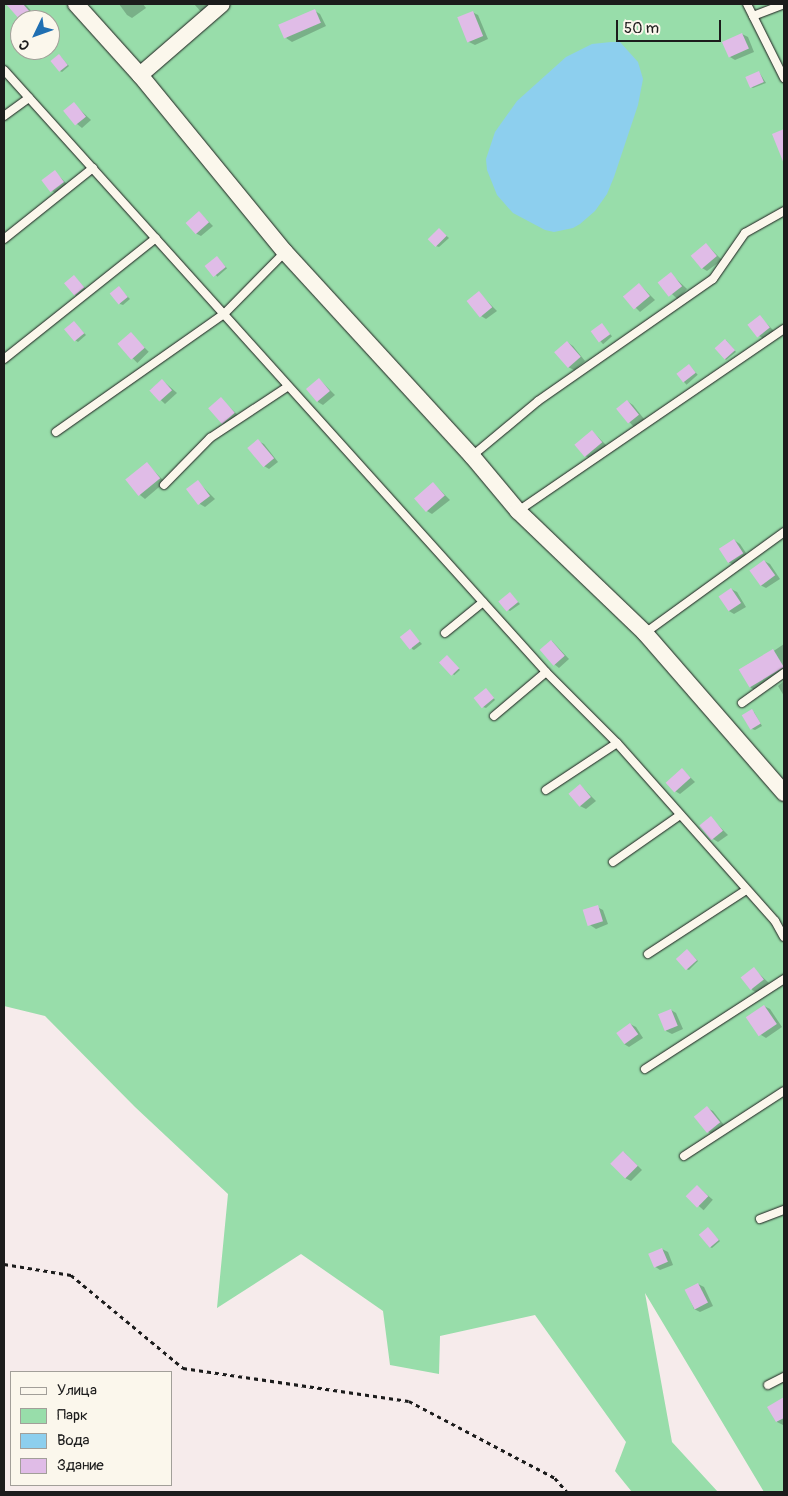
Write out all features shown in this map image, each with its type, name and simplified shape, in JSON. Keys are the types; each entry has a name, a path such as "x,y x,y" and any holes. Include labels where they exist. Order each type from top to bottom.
{"street":[{"path":"76,4 140,75 285,252 472,456 518,512 645,633 784,793"},
{"path":"140,75 222,4"}],"lane":[{"path":"747,4 784,78"},
{"path":"753,16 784,4"},
{"path":"4,70 224,314 287,387 546,672 617,744 775,921 784,937"},
{"path":"4,116 29,98"},
{"path":"4,239 93,168"},
{"path":"472,456 538,401 712,279 745,233 784,212"},
{"path":"4,359 156,238"},
{"path":"56,432 224,314 285,252"},
{"path":"518,512 784,328"},
{"path":"164,484 210,438 287,387"},
{"path":"645,633 784,532"},
{"path":"445,633 484,602"},
{"path":"494,716 546,672"},
{"path":"742,703 784,673"},
{"path":"546,790 617,744"},
{"path":"613,862 680,815"},
{"path":"648,954 746,890"},
{"path":"645,1069 784,979"},
{"path":"684,1156 784,1091"},
{"path":"760,1219 784,1210"},
{"path":"768,1385 784,1377"}],"path":[{"path":"4,1264 71,1276 183,1368 409,1402 555,1478 567,1492"}],"green space":[{"path":"4,4 784,4 784,1492 764,1492 645,1293 672,1442 718,1492 632,1492 615,1471 626,1442 535,1315 440,1336 439,1374 390,1365 383,1311 301,1254 217,1308 228,1194 135,1107 45,1016 4,1006"}],"water":[{"path":"620,42 638,62 643,79 638,105 614,177 607,194 595,211 580,224 573,228 554,232 545,230 513,213 497,195 487,170 486,159 495,132 517,101 566,57 592,44"}],"building":[{"path":"6,4 23,4 28,10 11,10"},
{"path":"315,9 321,23 284,38 278,25"},
{"path":"473,11 483,36 467,42 457,17"},
{"path":"742,33 749,49 729,57 722,42"},
{"path":"60,55 68,65 59,72 50,61 60,60"},
{"path":"759,71 764,82 750,88 745,77"},
{"path":"74,102 86,117 75,126 63,111"},
{"path":"784,129 784,164 772,134"},
{"path":"55,170 64,182 50,192 41,180"},
{"path":"199,211 209,222 196,234 186,223"},
{"path":"439,228 447,236 435,247 428,239"},
{"path":"706,243 717,256 702,269 691,256"},
{"path":"217,256 226,267 213,277 205,266"},
{"path":"671,272 682,286 669,297 658,282"},
{"path":"74,275 84,287 74,296 64,283"},
{"path":"639,283 650,296 634,310 623,296"},
{"path":"119,286 128,297 118,304 110,294"},
{"path":"479,291 492,307 480,317 467,301"},
{"path":"760,315 770,328 757,337 747,325"},
{"path":"74,321 84,333 74,342 64,329"},
{"path":"602,323 610,334 599,343 591,331"},
{"path":"131,332 145,348 131,360 117,344"},
{"path":"725,339 735,350 725,360 715,348"},
{"path":"567,341 581,357 568,368 554,352"},
{"path":"689,364 696,373 683,383 676,374"},
{"path":"319,378 330,391 317,402 306,389"},
{"path":"162,379 172,390 159,402 149,390"},
{"path":"221,397 235,413 222,424 208,408"},
{"path":"627,400 639,415 628,424 616,409"},
{"path":"592,430 602,442 585,457 574,445"},
{"path":"258,439 274,458 263,467 247,448"},
{"path":"147,462 160,478 138,496 125,480"},
{"path":"198,480 210,496 198,505 186,489"},
{"path":"433,482 445,496 426,512 414,498"},
{"path":"734,539 743,553 728,563 719,549"},
{"path":"764,560 775,575 761,586 749,571"},
{"path":"731,588 741,603 729,611 719,596"},
{"path":"510,592 518,602 507,612 498,601"},
{"path":"410,629 420,642 410,650 400,637"},
{"path":"551,640 565,656 553,666 540,650"},
{"path":"773,649 784,667 750,688 739,670"},
{"path":"447,655 459,668 451,676 439,663"},
{"path":"486,688 494,698 482,708 474,698"},
{"path":"752,709 761,724 750,730 742,715"},
{"path":"682,768 691,778 674,792 666,783"},
{"path":"580,784 591,797 579,807 569,794"},
{"path":"711,816 723,831 711,840 699,825"},
{"path":"598,905 603,921 588,926 583,910"},
{"path":"687,949 697,960 686,970 676,959"},
{"path":"754,967 764,980 750,990 741,977"},
{"path":"764,1005 777,1024 759,1036 746,1017"},
{"path":"671,1009 678,1026 665,1031 658,1014"},
{"path":"630,1023 638,1034 624,1044 616,1033"},
{"path":"707,1106 720,1122 707,1133 694,1117"},
{"path":"623,1151 638,1166 625,1179 610,1164"},
{"path":"697,1185 708,1196 697,1208 686,1196"},
{"path":"708,1227 719,1240 710,1248 699,1235"},
{"path":"662,1248 668,1262 654,1268 648,1254"},
{"path":"698,1283 708,1303 695,1309 685,1290"},
{"path":"784,1397 784,1418 776,1422 767,1407"}]}
